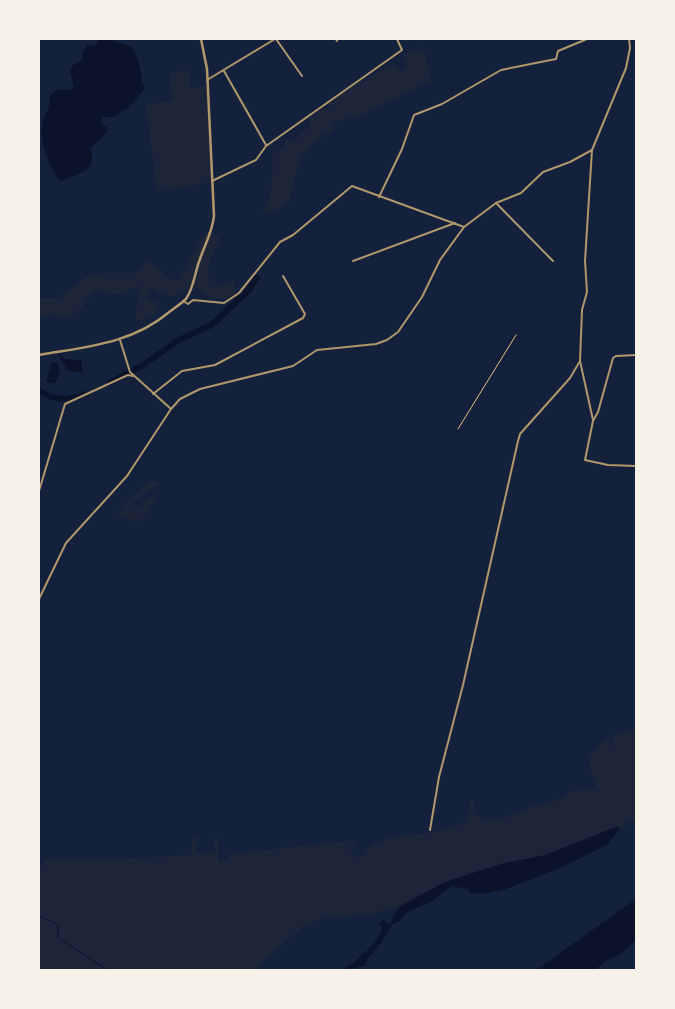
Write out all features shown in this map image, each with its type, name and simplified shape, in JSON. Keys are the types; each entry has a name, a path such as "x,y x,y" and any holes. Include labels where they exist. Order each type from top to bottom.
{"street":[{"path":"39,355 120,340 138,333 158,322 183,301 189,292 200,257 213,230 207,80 201,39"},
{"path":"207,80 275,39 302,76"},
{"path":"212,181 256,160 266,146 402,50 397,39"},
{"path":"379,197 402,149 414,115 442,104 501,70 556,59 558,50 587,39"},
{"path":"593,421 580,361 582,310 587,292 585,261 592,150 626,68 630,48 629,39"},
{"path":"224,71 266,146"},
{"path":"39,599 66,543 127,476 170,409 190,392 293,366 318,350 376,344 387,340 398,332 422,297 440,260 464,227 496,203 521,193 543,172 570,162 592,150"},
{"path":"183,301 188,304 193,300 224,303 239,293 280,242 352,186 464,227"},
{"path":"496,203 553,261"},
{"path":"353,261 454,223"},
{"path":"153,394 182,371 215,364 303,318 305,314 283,276"},
{"path":"120,340 130,372 170,409"},
{"path":"636,355 616,356 613,358 598,412 593,421 585,460 608,465 636,466"},
{"path":"430,830 439,777 463,685 520,434 570,378 580,361"},
{"path":"39,491 65,404 128,375 133,376"}],"path":[{"path":"458,429 516,335"}],"shaded area":[{"path":"99,39 112,39 132,48 140,70 141,85 144,85 145,88 128,109 123,110 114,117 102,117 101,124 107,127 108,131 91,148 91,163 84,171 62,181 53,171 46,155 42,138 42,125 49,107 49,97 57,90 74,89 70,72 72,66 83,59 82,53 87,45 95,46"},
{"path":"423,46 432,81 354,118 336,121 332,133 324,134 303,156 299,163 286,206 263,214 272,185 272,154 285,145 285,137 293,142 310,125 308,119 324,108 329,110 329,103 376,73 393,65 400,71 404,70 407,65 402,55 409,51 421,51"},
{"path":"189,70 191,89 208,85 212,175 206,183 157,192 146,104 172,101 169,73"},
{"path":"208,232 220,238 208,266 208,276 218,286 234,280 236,292 227,298 217,299 208,297 192,284 184,293 173,296 157,292 152,288 145,300 156,302 158,308 149,318 136,320 137,299 142,287 130,288 123,294 94,291 80,309 66,319 55,315 39,317 39,298 60,298 86,277 103,273 137,273 148,261 174,281 179,280 201,240"},
{"path":"58,354 61,354 64,359 81,360 83,373 68,371"},
{"path":"52,362 57,363 60,372 55,384 46,382"},
{"path":"152,480 160,483 132,505 137,507 155,493 157,495 143,519 135,521 117,515 121,507"},
{"path":"636,730 636,821 631,821 620,828 616,827 545,855 501,864 458,877 400,906 373,914 325,918 305,925 266,958 257,970 39,970 39,865 43,865 45,859 110,859 192,855 192,838 196,837 196,853 216,852 214,839 219,838 218,861 226,860 229,854 356,840 350,852 356,857 365,855 372,844 390,838 444,830 467,822 470,802 474,801 473,814 491,819 502,818 525,811 530,807 560,799 573,790 586,791 594,788 596,781 589,762 593,752 608,739 615,749 612,739 614,735"},
{"path":"616,827 620,828 607,845 558,869 506,889 484,894 470,893 468,889 452,886 431,902 407,912 400,921 393,924 381,943 366,961 365,966 343,970 372,946 383,926 378,925 384,919 389,925 400,906 445,882 501,864 545,855"},
{"path":"636,899 636,940 619,955 607,960 595,970 536,970"}],"waterway":[{"path":"109,383 140,367 179,340 213,324 248,291 257,278"},
{"path":"39,390 50,397 62,399 86,394"},
{"path":"39,916 58,924 58,938 108,970"}]}
